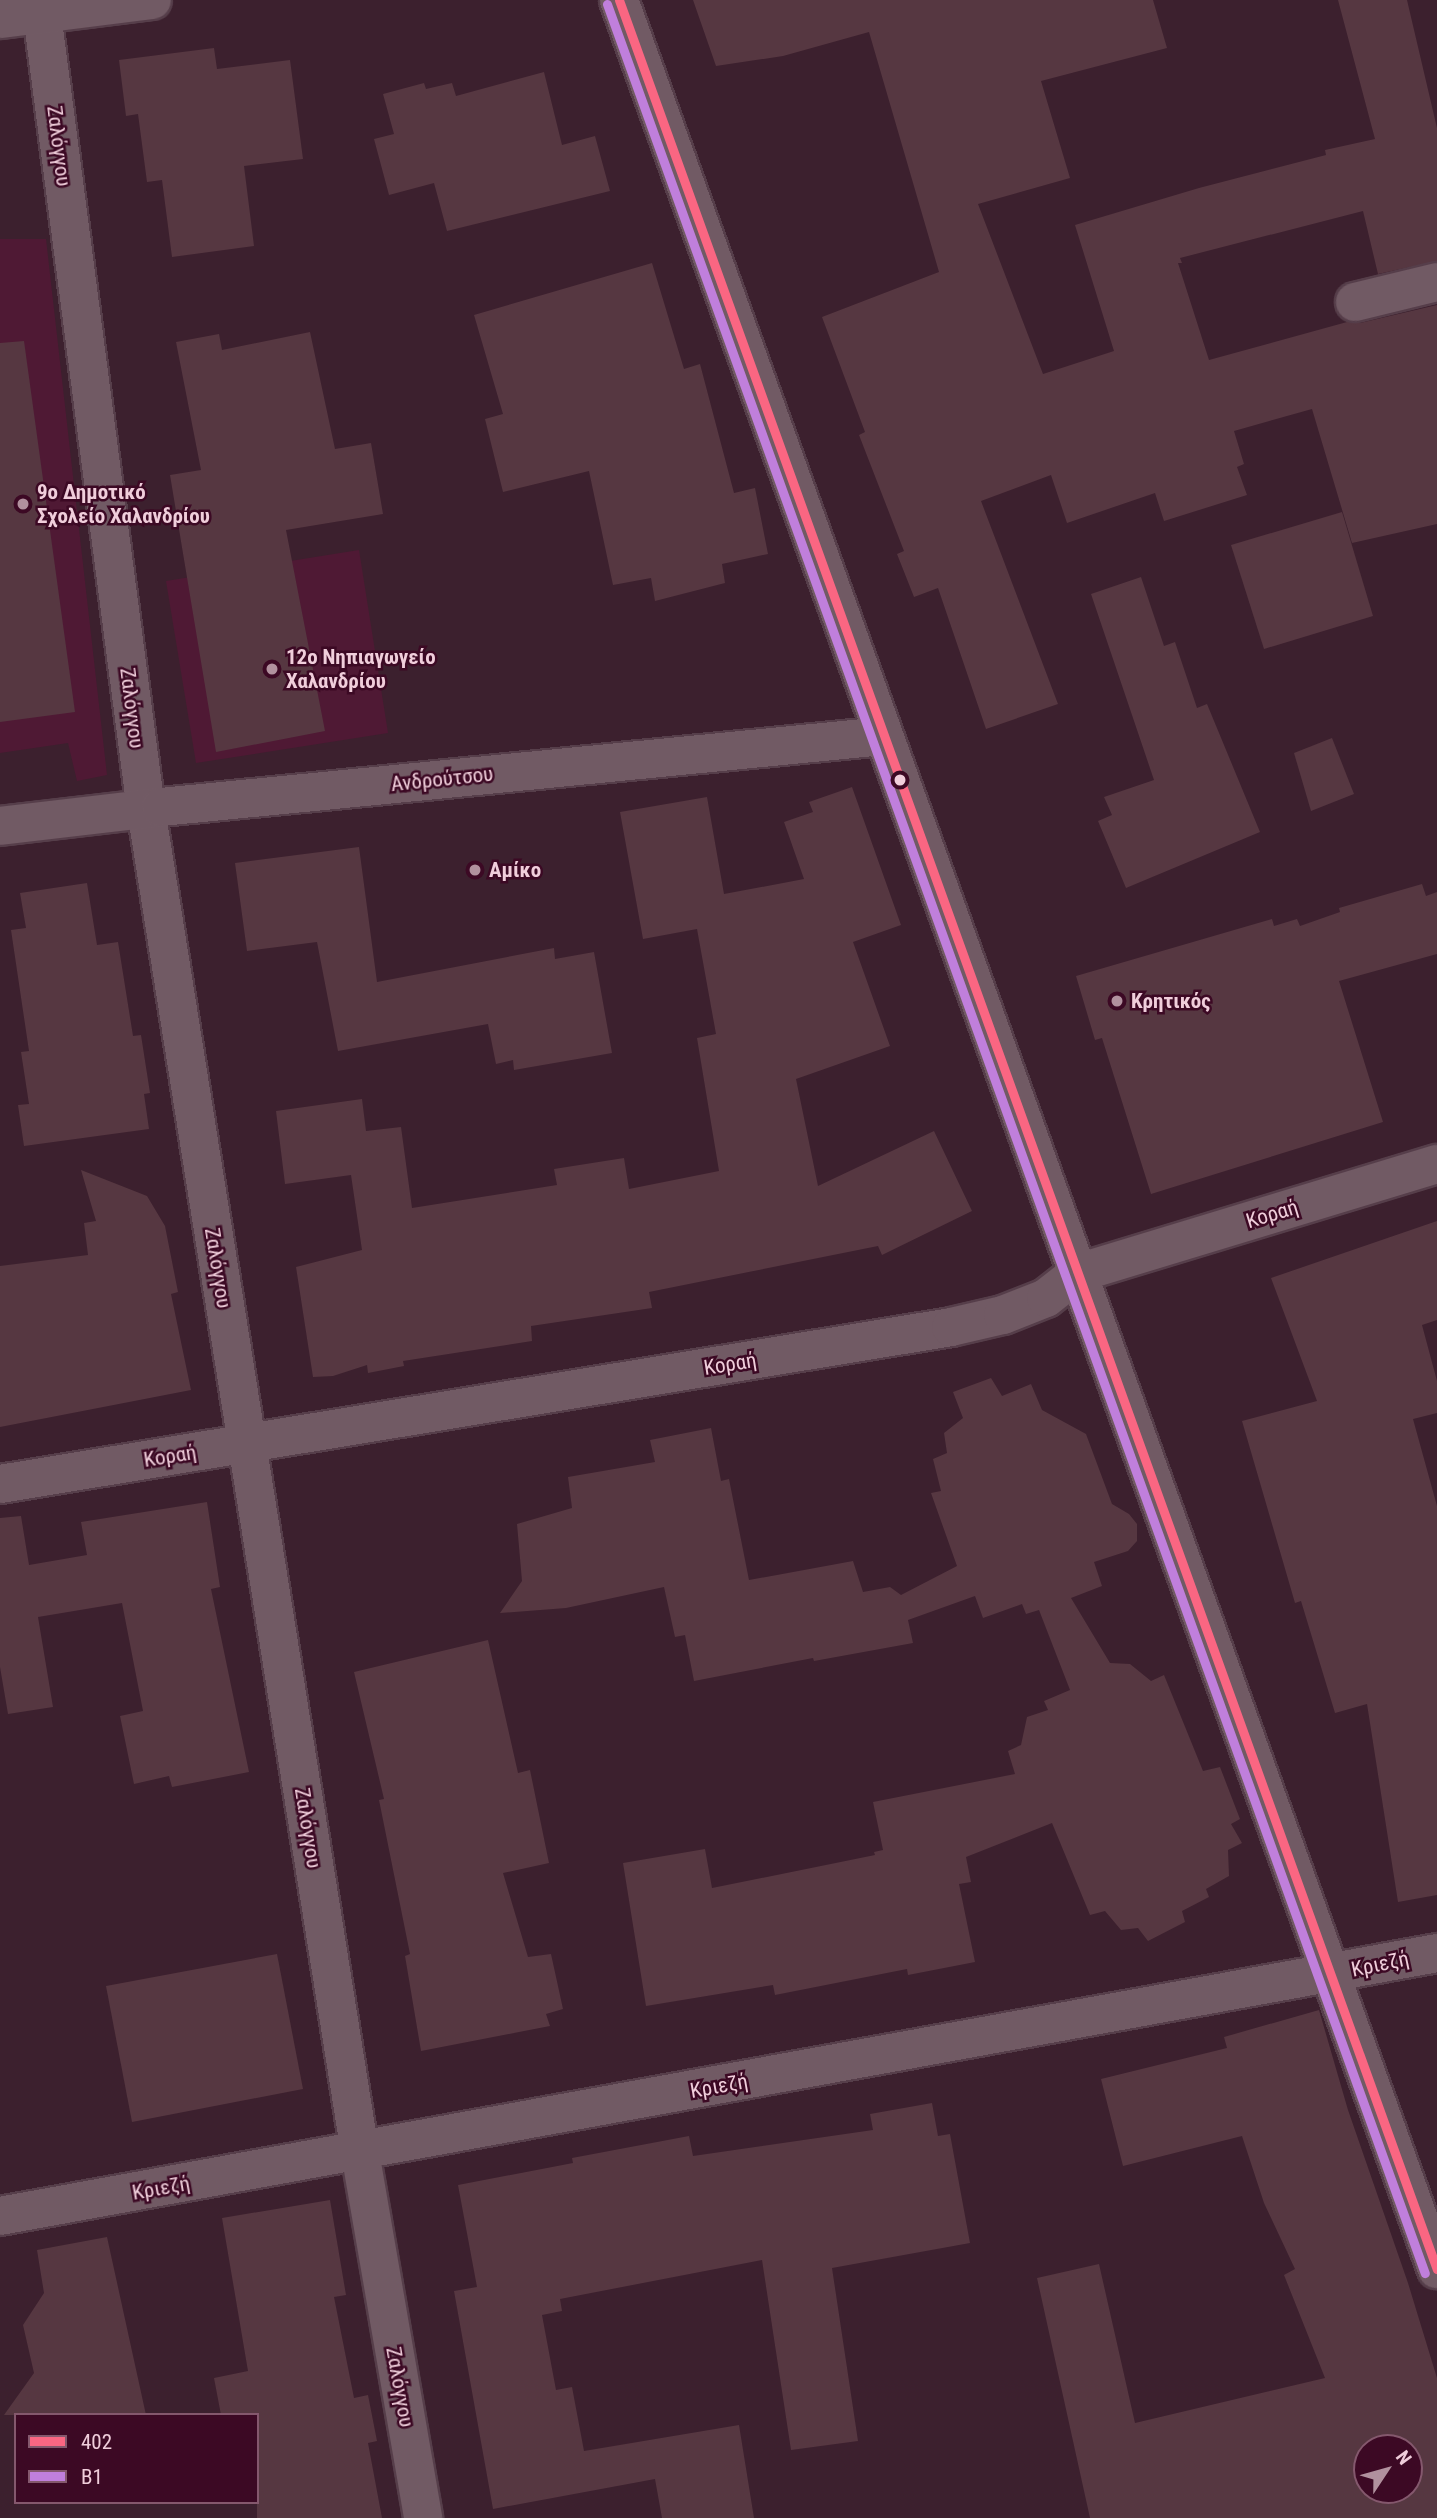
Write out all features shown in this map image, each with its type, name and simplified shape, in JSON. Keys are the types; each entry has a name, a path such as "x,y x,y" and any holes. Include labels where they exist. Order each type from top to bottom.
{"street":[{"path":"0,19 152,0"},
{"path":"619,0 1437,2269"},
{"name":"Ζαλόγγου","path":"42,14 146,808 360,2152 423,2518"},
{"path":"1355,302 1437,282"},
{"name":"Ανδρούτσου","path":"0,826 146,808 884,736"},
{"name":"Κοραή","path":"0,1484 951,1327 1003,1315 1046,1298 1078,1273 1437,1164"},
{"name":"Κριεζή","path":"0,2216 1331,1975 1437,1953"}],"shaded area":[{"path":"0,239 46,239 107,775 77,781 68,743 0,753"},
{"path":"359,550 388,733 196,763 166,581"}],"building":[{"path":"693,0 1153,0 1167,48 1041,81 1070,178 978,204 1043,374 1114,351 1075,225 1199,188 1326,155 1325,150 1375,139 1338,0 1407,0 1437,128 1437,261 1378,274 1363,211 1180,258 1182,263 1178,263 1209,360 1347,322 1360,323 1437,305 1437,524 1352,543 1312,409 1234,431 1244,464 1237,467 1247,495 1164,521 1155,493 1067,523 1051,475 981,501 1058,704 986,729 938,588 914,597 897,554 904,551 859,435 865,432 822,317 939,272 869,32 783,56 716,66"},
{"path":"214,48 217,69 290,60 303,159 244,166 254,246 172,257 162,180 147,182 138,114 126,116 119,60"},
{"path":"544,72 562,145 595,136 610,191 447,231 434,183 389,195 374,139 394,134 383,94 424,83 426,89 452,83 456,96"},
{"path":"652,263 684,369 700,364 734,493 755,488 768,554 722,564 725,583 655,601 651,578 613,585 589,471 503,492 485,419 503,414 474,315"},
{"path":"310,332 335,449 371,443 383,514 286,530 325,731 216,752 170,475 201,470 176,342 219,334 222,350"},
{"name":"9ο Δημοτικό Σχολείο Χαλανδρίου","path":"24,341 75,712 0,722 0,343"},
{"path":"1342,512 1373,616 1264,649 1231,545"},
{"path":"1141,577 1164,646 1175,642 1197,708 1207,704 1260,832 1126,888 1098,821 1112,815 1104,797 1154,780 1091,594"},
{"path":"1332,738 1354,794 1311,811 1294,753"},
{"path":"852,787 901,925 853,942 890,1046 796,1079 818,1186 934,1131 972,1211 882,1255 878,1246 649,1292 652,1308 531,1326 532,1341 403,1361 404,1366 368,1373 367,1365 333,1376 313,1377 296,1267 362,1250 351,1175 285,1184 276,1111 362,1099 366,1131 401,1127 412,1208 557,1185 554,1169 624,1158 629,1189 719,1171 697,1038 716,1034 697,929 643,939 620,812 707,797 724,894 804,879 784,822 813,812 809,802"},
{"path":"359,847 377,982 554,948 555,959 594,952 612,1053 514,1070 513,1060 496,1064 488,1024 338,1051 317,942 247,951 235,863"},
{"path":"87,883 97,945 118,942 133,1036 141,1035 150,1093 144,1094 149,1129 24,1146 18,1105 29,1104 21,1052 29,1051 11,930 26,928 20,893"},
{"path":"1422,884 1426,896 1437,892 1437,954 1339,981 1383,1122 1151,1194 1102,1038 1095,1040 1076,976 1272,919 1274,926 1297,919 1300,926 1340,912 1339,908"},
{"path":"81,1170 147,1196 165,1226 178,1292 171,1294 191,1390 0,1427 0,1266 88,1255 84,1223 96,1221"},
{"path":"1437,1221 1437,1320 1422,1325 1437,1381 1437,1413 1413,1419 1437,1506 1437,1895 1398,1902 1367,1704 1335,1713 1301,1601 1295,1603 1242,1421 1317,1401 1271,1278"},
{"path":"991,1378 1002,1396 1031,1384 1042,1410 1086,1434 1112,1504 1129,1514 1137,1524 1137,1541 1128,1551 1094,1562 1102,1586 1071,1598 1110,1663 1130,1664 1151,1681 1164,1675 1203,1771 1220,1767 1240,1819 1231,1824 1242,1843 1228,1850 1229,1876 1206,1889 1209,1897 1182,1911 1185,1922 1148,1941 1138,1928 1121,1930 1105,1911 1090,1915 1052,1823 966,1857 971,1882 959,1884 975,1962 908,1975 907,1969 775,1995 773,1985 646,2006 623,1863 705,1849 712,1888 875,1855 874,1852 883,1850 873,1802 1015,1774 1008,1751 1021,1745 1027,1717 1048,1710 1044,1701 1070,1690 1039,1610 1026,1614 1022,1604 983,1618 975,1596 908,1620 913,1643 814,1661 813,1658 694,1681 685,1635 675,1637 664,1587 566,1608 500,1613 522,1581 517,1524 572,1508 568,1477 655,1462 650,1440 711,1428 721,1481 729,1479 749,1580 853,1561 863,1592 890,1587 901,1595 957,1566 931,1493 941,1491 933,1459 947,1453 944,1433 963,1418 953,1392"},
{"path":"207,1502 220,1587 211,1589 249,1772 172,1787 169,1776 134,1784 120,1716 143,1711 122,1603 38,1617 53,1707 8,1714 0,1667 0,1518 21,1516 29,1565 87,1555 81,1522"},
{"path":"488,1640 518,1773 530,1770 549,1863 503,1873 528,1957 551,1954 563,2009 546,2014 550,2026 421,2051 405,1956 410,1954 379,1800 384,1799 354,1672"},
{"path":"277,1954 303,2089 132,2122 106,1986"},
{"path":"1319,2010 1348,2110 1408,2283 1437,2378 1437,2518 1090,2518 1037,2278 1099,2264 1135,2423 1325,2378 1284,2275 1295,2269 1264,2203 1242,2136 1123,2166 1101,2079 1227,2048 1224,2037"},
{"path":"932,2103 938,2136 950,2134 970,2243 832,2268 858,2441 791,2450 762,2260 560,2299 562,2311 542,2315 556,2390 572,2387 584,2451 739,2425 754,2518 662,2518 655,2479 493,2509 454,2291 477,2287 458,2185 573,2163 572,2158 689,2136 693,2156 873,2130 870,2114"},
{"path":"330,2200 346,2295 334,2297 354,2398 368,2395 377,2441 368,2443 382,2518 257,2518 259,2413 221,2413 214,2378 248,2371 222,2218"},
{"path":"107,2237 146,2413 4,2415 34,2373 23,2325 44,2293 37,2250"}],"transit line":[{"name":"402","path":"619,0 1437,2269"},
{"name":"Β1","path":"607,4 1425,2273"}],"place":[{"name":"9ο Δημοτικό Σχολείο Χαλανδρίου","path":"23,504"},
{"name":"12ο Νηπιαγωγείο Χαλανδρίου","path":"272,669"},
{"name":"Αμίκο","path":"475,870"},
{"name":"Κρητικός","path":"1117,1001"}]}
